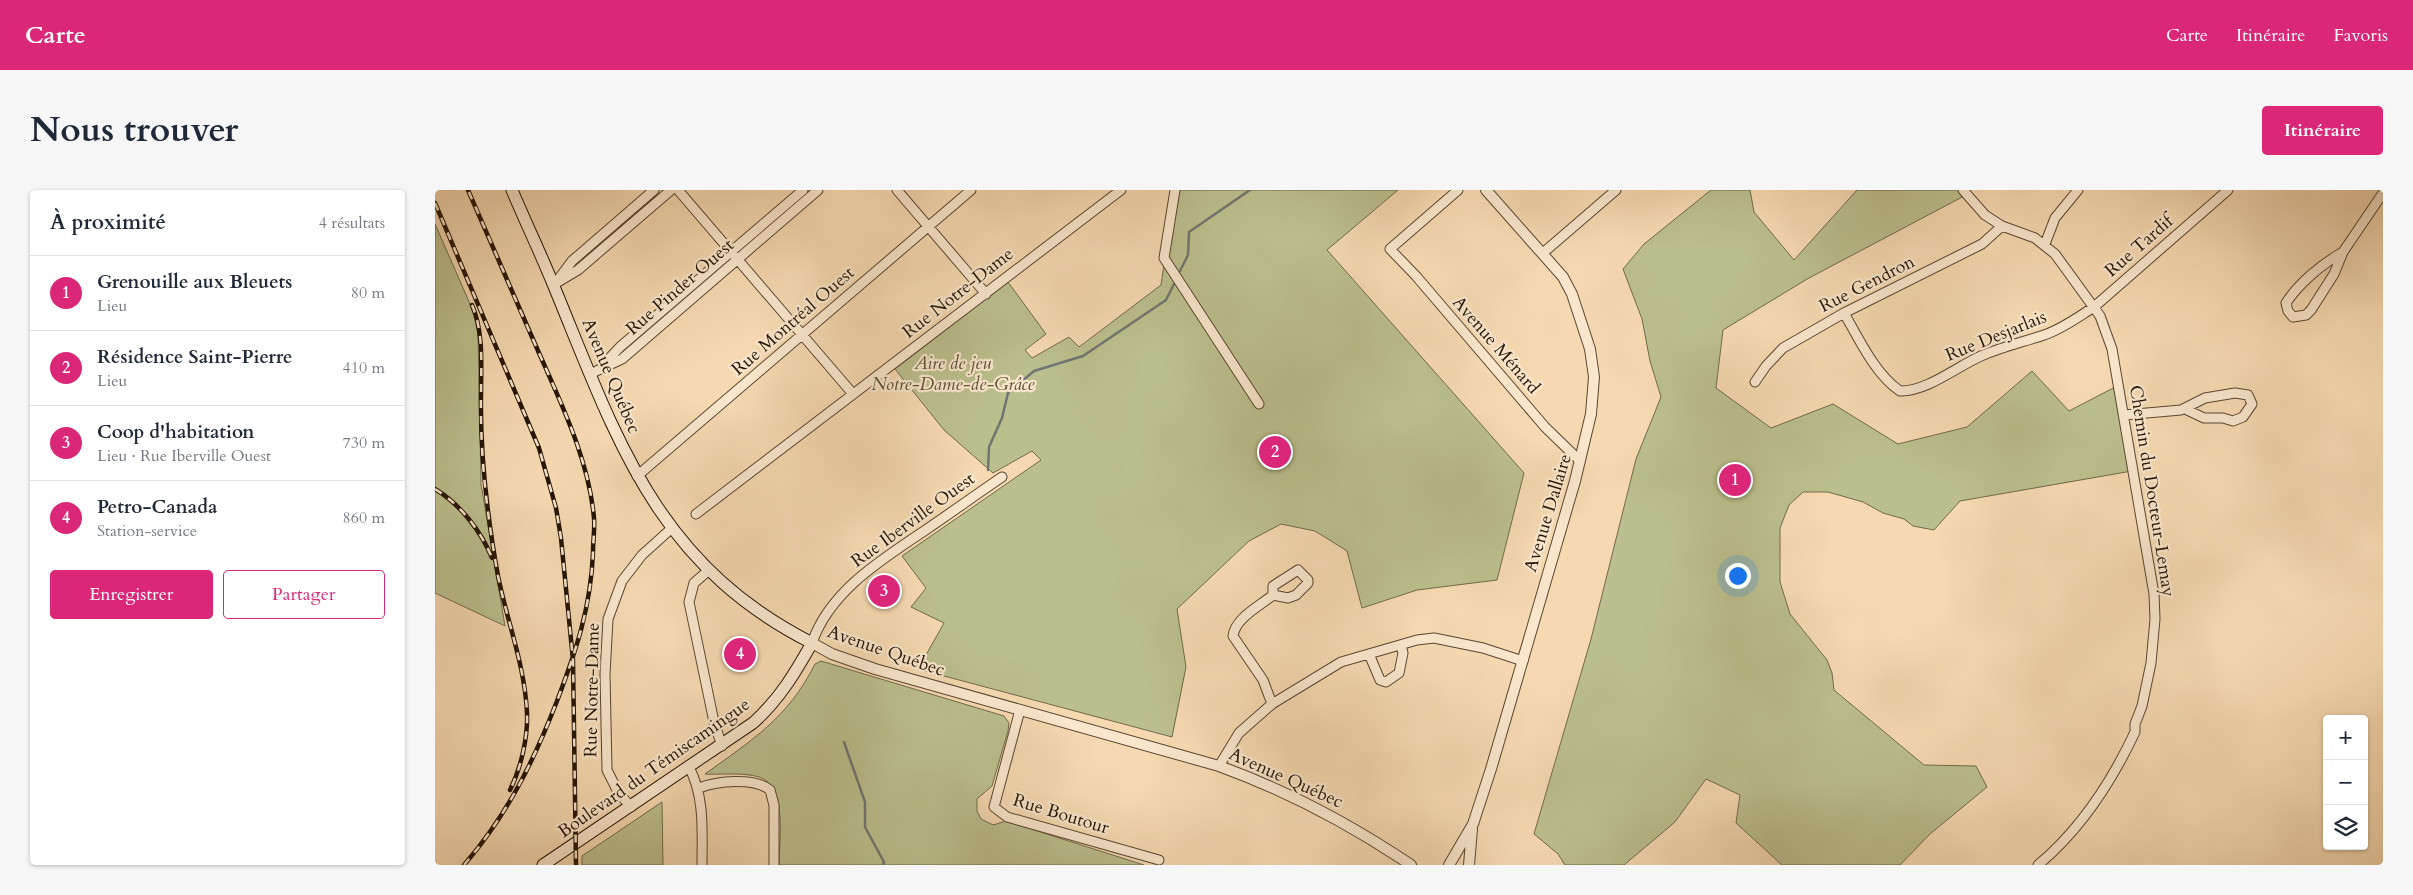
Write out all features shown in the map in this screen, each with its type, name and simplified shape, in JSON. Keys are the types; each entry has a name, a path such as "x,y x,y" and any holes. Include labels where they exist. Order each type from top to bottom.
{"main road":[{"name":"Avenue Québec","path":"512,190 616,435 637,476 671,528 709,570 751,606 812,643"},
{"name":"Boulevard du Témiscamingue","path":"543,865 753,723 778,699 812,643"}],"street":[{"path":"553,285 573,261 654,190"},
{"path":"553,285 579,270 671,190"},
{"path":"678,190 853,394"},
{"name":"Rue Pinder Ouest","path":"735,256 803,190"},
{"name":"Rue Pinder Ouest","path":"590,374 818,190"},
{"path":"897,190 985,294"},
{"name":"Rue Montréal Ouest","path":"637,476 971,190"},
{"name":"Rue Notre-Dame","path":"696,514 1121,190"},
{"path":"1175,190 1164,258 1259,404"},
{"name":"Avenue Ménard","path":"1458,190 1390,249 1401,259 1545,427 1580,461"},
{"name":"Avenue Dallaire","path":"1449,865 1473,824 1523,661 1580,461 1591,414 1593,377 1590,349 1572,294 1563,277 1486,190"},
{"path":"1543,253 1616,190"},
{"name":"Chemin du Docteur-Lemay","path":"1963,190 1985,215 2003,226 2017,229 2045,244 2055,254 2094,306 2106,330 2112,349 2154,594 2155,619 2151,663 2142,706 2135,724 2135,732 2124,755 2088,810 2058,846 2038,865"},
{"path":"2045,244 2055,218 2078,190"},
{"name":"Rue Tardif","path":"2094,306 2228,190"},
{"path":"2343,252 2333,258 2294,292 2286,303 2288,311 2293,317 2307,316 2334,274 2343,252 2379,193"},
{"name":"Rue Gendron","path":"1755,382 1766,366 1783,348 1843,314 1982,244 2003,226"},
{"name":"Rue Desjarlais","path":"1843,314 1882,372 1901,391 1918,389 1982,356 2026,339 2044,335 2064,326 2094,306"},
{"path":"2124,415 2185,409 2205,398 2235,393 2248,395 2252,404 2243,417 2233,421 2223,418 2204,418 2185,409"},
{"name":"Rue Iberville Ouest","path":"812,643 816,630 825,617 857,579 885,557 1002,477"},
{"name":"Rue Notre-Dame","path":"631,807 618,792 607,770 605,674 608,619 622,581 642,555 671,528"},
{"path":"709,570 695,583 689,602 714,722 721,746"},
{"path":"1272,704 1263,680 1233,636 1234,630 1239,623 1273,596"},
{"path":"1219,766 1239,733 1272,704 1341,662 1434,638 1523,661"},
{"name":"Avenue Québec","path":"812,643 832,654 875,669 1219,766 1300,799 1375,841 1411,865"},
{"path":"1369,654 1380,680 1386,682 1399,673 1403,653 1401,646"},
{"name":"Rue Boutour","path":"1020,710 994,808 1007,816 1159,860"},
{"path":"689,767 699,788 702,865"},
{"path":"699,788 709,784 754,783 770,790 774,805 774,865"},
{"path":"1469,865 1473,824"}],"green space":[{"name":"Aire de jeu Notre-Dame-de-Grâce","path":"1175,190 1398,190 1327,250 1524,473 1497,580 1417,590 1362,608 1347,551 1315,531 1281,524 1249,541 1177,609 1186,667 1172,737 918,669 944,623 911,607 926,588 902,556 1041,460 1032,451 993,473 944,430 895,369 1008,282 1046,334 1025,350 1032,358 1069,337 1079,347 1161,285"},
{"path":"1711,190 1750,190 1754,212 1794,260 1857,190 1963,190 1966,195 1809,278 1723,330 1716,388 1771,428 1833,404 1898,444 1967,427 2032,371 2069,411 2119,385 2132,471 1960,501 1934,530 1913,526 1904,519 1883,513 1863,502 1828,492 1803,492 1789,505 1780,528 1780,582 1790,614 1827,660 1832,673 1834,690 1924,765 1976,766 1987,787 1930,834 1900,865 1782,865 1736,823 1740,795 1706,779 1675,822 1624,865 1565,865 1558,854 1534,834 1591,639 1636,459 1661,397 1650,361 1642,319 1623,269 1644,244"},
{"path":"435,224 474,313 478,333 481,484 505,626 435,593"},
{"path":"821,661 1004,716 1009,723 1008,731 992,786 977,799 977,811 981,819 993,825 1006,821 1144,865 779,865 780,815 774,791 768,782 759,777 746,775 705,774 738,750 781,714 804,683 815,664"},
{"path":"662,802 663,865 582,865 582,856"}],"waterway":[{"path":"1180,271 1188,255 1189,232 1250,190"},
{"path":"988,470 989,447 1002,418 1008,393 1034,371 1083,356 1166,300 1174,284"},
{"path":"844,742 865,802 865,827 884,862 883,865"}],"railway":[{"path":"464,865 493,827 518,788 557,701 586,610 592,572 594,526 587,475 573,434 557,393 468,190"},
{"path":"435,203 539,448 556,508 561,538 573,660 576,865"},
{"path":"472,305 480,338 483,463 491,531 498,576 526,695 527,713 523,752 510,790"},
{"path":"435,489 453,502 469,519 482,538 492,558"}],"place":[{"name":"Résidence Saint-Pierre","path":"1275,452"},
{"name":"Grenouille aux Bleuets","path":"1735,480"},
{"name":"Coop d'habitation","path":"884,591"},
{"name":"Petro-Canada","path":"740,654"}]}
